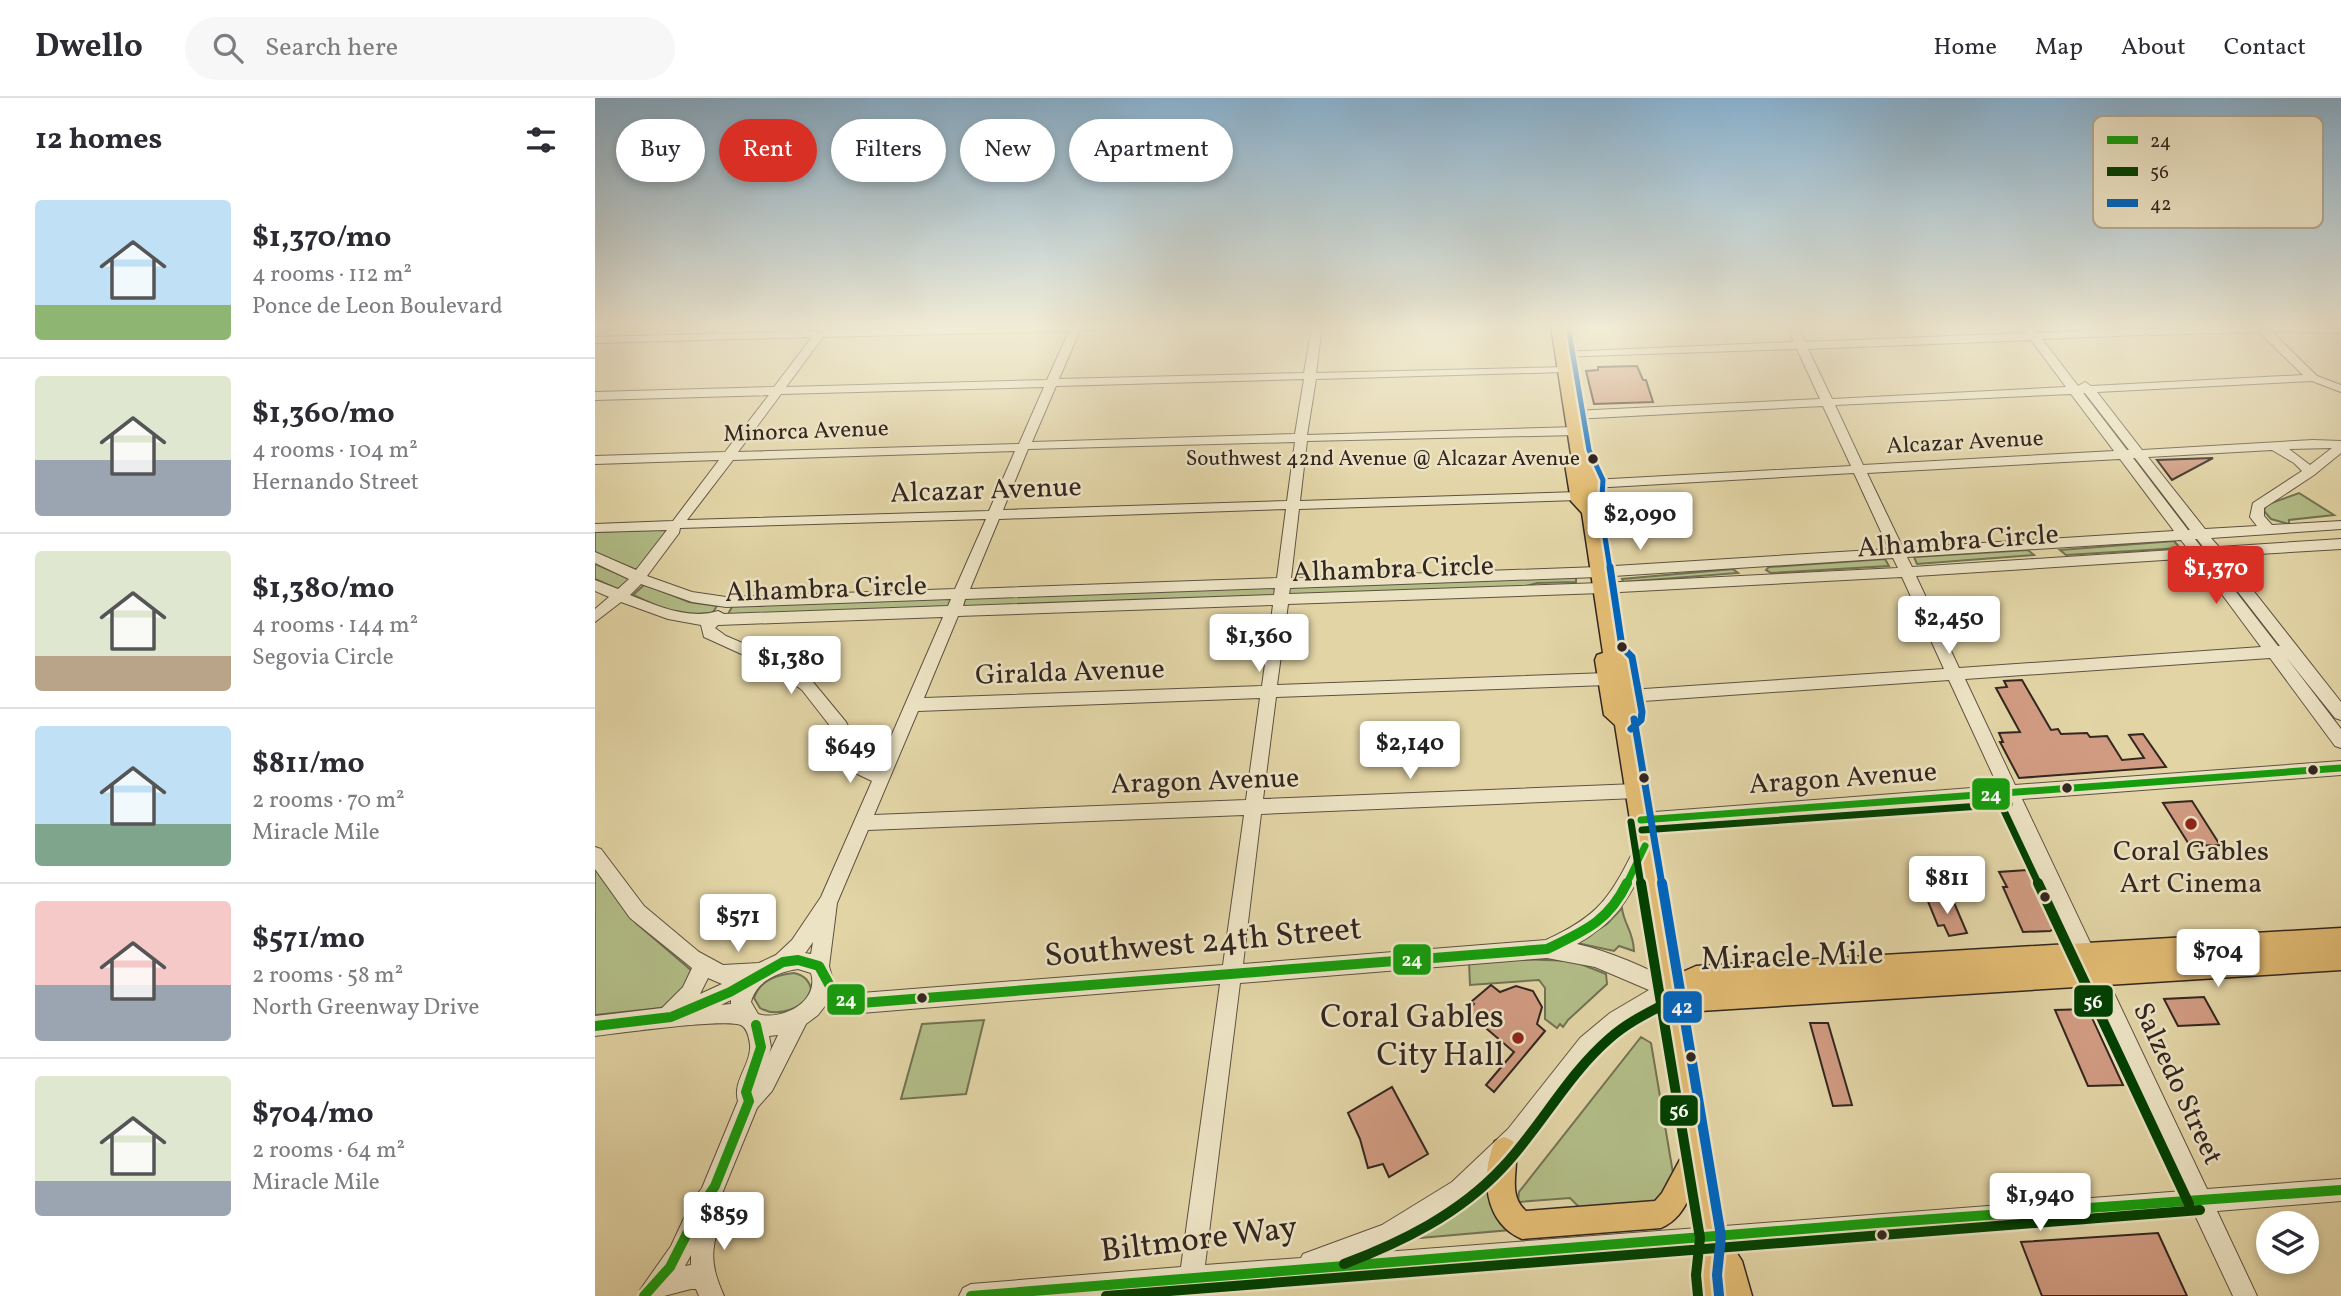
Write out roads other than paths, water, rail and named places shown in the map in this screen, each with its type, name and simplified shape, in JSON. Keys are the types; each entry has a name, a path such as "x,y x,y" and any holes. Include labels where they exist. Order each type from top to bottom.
{"main road":[{"path":"1567,382 1574,423 1578,496 1579,501 1590,511"},
{"path":"1576,459 1582,477 1592,484 1595,500 1590,511 1600,580 1613,715 1624,721"},
{"path":"1608,664 1612,664 1616,684 1629,696 1632,714 1624,721"},
{"path":"1624,721 1710,1238 1706,1275 1709,1296"},
{"name":"Miracle Mile","path":"1669,990 1700,999 2341,939"},
{"name":"Miracle Mile","path":"2088,964 2341,959"},
{"path":"1504,1150 1501,1200 1510,1219 1522,1225 1661,1214 1672,1203 1697,1156"},
{"path":"1710,1238 1732,1272 1737,1296"}],"street":[{"path":"595,617 639,577 785,382"},
{"path":"595,396 1091,382"},
{"path":"1190,1287 1309,382"},
{"name":"Salzedo Street","path":"1818,382 2008,794 2245,1296"},
{"path":"2075,382 2124,455 2341,741"},
{"name":"Minorca Avenue","path":"595,460 1301,438 1574,423 1828,403 2237,382"},
{"name":"Minorca Avenue","path":"2323,382 2341,389"},
{"path":"738,1003 756,976 783,962 799,946 828,903 1051,383"},
{"path":"2081,390 2139,454 2341,714"},
{"path":"2273,446 2293,456 2310,472"},
{"name":"Alcazar Avenue","path":"1592,484 2273,446 2341,446"},
{"path":"2267,529 2257,517 2258,506 2310,472 2341,446"},
{"name":"Alcazar Avenue","path":"595,528 1578,496"},
{"name":"Alhambra Circle","path":"595,584 676,618 715,620 953,612 1280,600 1600,580 1733,563 2341,525"},
{"path":"2060,542 2055,549 2056,554 2072,561"},
{"name":"Alhambra Circle","path":"595,557 689,597 726,602 1283,583 1740,581 2341,544"},
{"path":"2021,545 2038,552 2036,564"},
{"path":"1764,561 1761,570 1774,579"},
{"path":"1733,563 1743,571 1740,581"},
{"path":"726,602 715,620 707,627 713,636 779,665 808,686 835,717 859,761 859,767 862,770 883,771"},
{"path":"1629,696 2291,651"},
{"name":"Giralda Avenue","path":"912,705 1268,692 1608,664"},
{"name":"Aragon Avenue","path":"1641,820 2341,768"},
{"name":"Aragon Avenue","path":"861,823 1636,791"},
{"path":"1547,949 1585,932 1616,906 1645,846"},
{"path":"595,855 637,912 661,935 703,965 738,1003 761,1047 746,1092 749,1101"},
{"path":"648,1293 678,1254 700,1209 710,1196 749,1101 761,1091 782,1044 799,1017 814,1005 822,976 828,903"},
{"name":"Southwest 24th Street","path":"822,976 840,1000 861,1003 1547,949 1600,958 1627,968 1669,990"},
{"path":"783,962 798,960 822,976"},
{"path":"666,1018 689,994 703,965"},
{"path":"666,1018 729,1014 756,976"},
{"name":"Biltmore Way","path":"971,1296 1190,1287 1349,1251 1389,1236 1440,1204 1504,1150 1599,1033 1623,1015 1669,990"},
{"path":"595,1026 666,1018 738,1003 776,1025 799,1017"},
{"path":"1260,1273 2341,1190"},
{"path":"710,1196 714,1208 702,1246 712,1291"},
{"path":"648,1293 682,1277 712,1291"}],"place":[{"name":"Southwest 42nd Avenue @ Alcazar Avenue","path":"1593,459"},
{"name":"Coral Gables Art Cinema","path":"2191,824"},
{"name":"Coral Gables City Hall","path":"1518,1038"}]}
